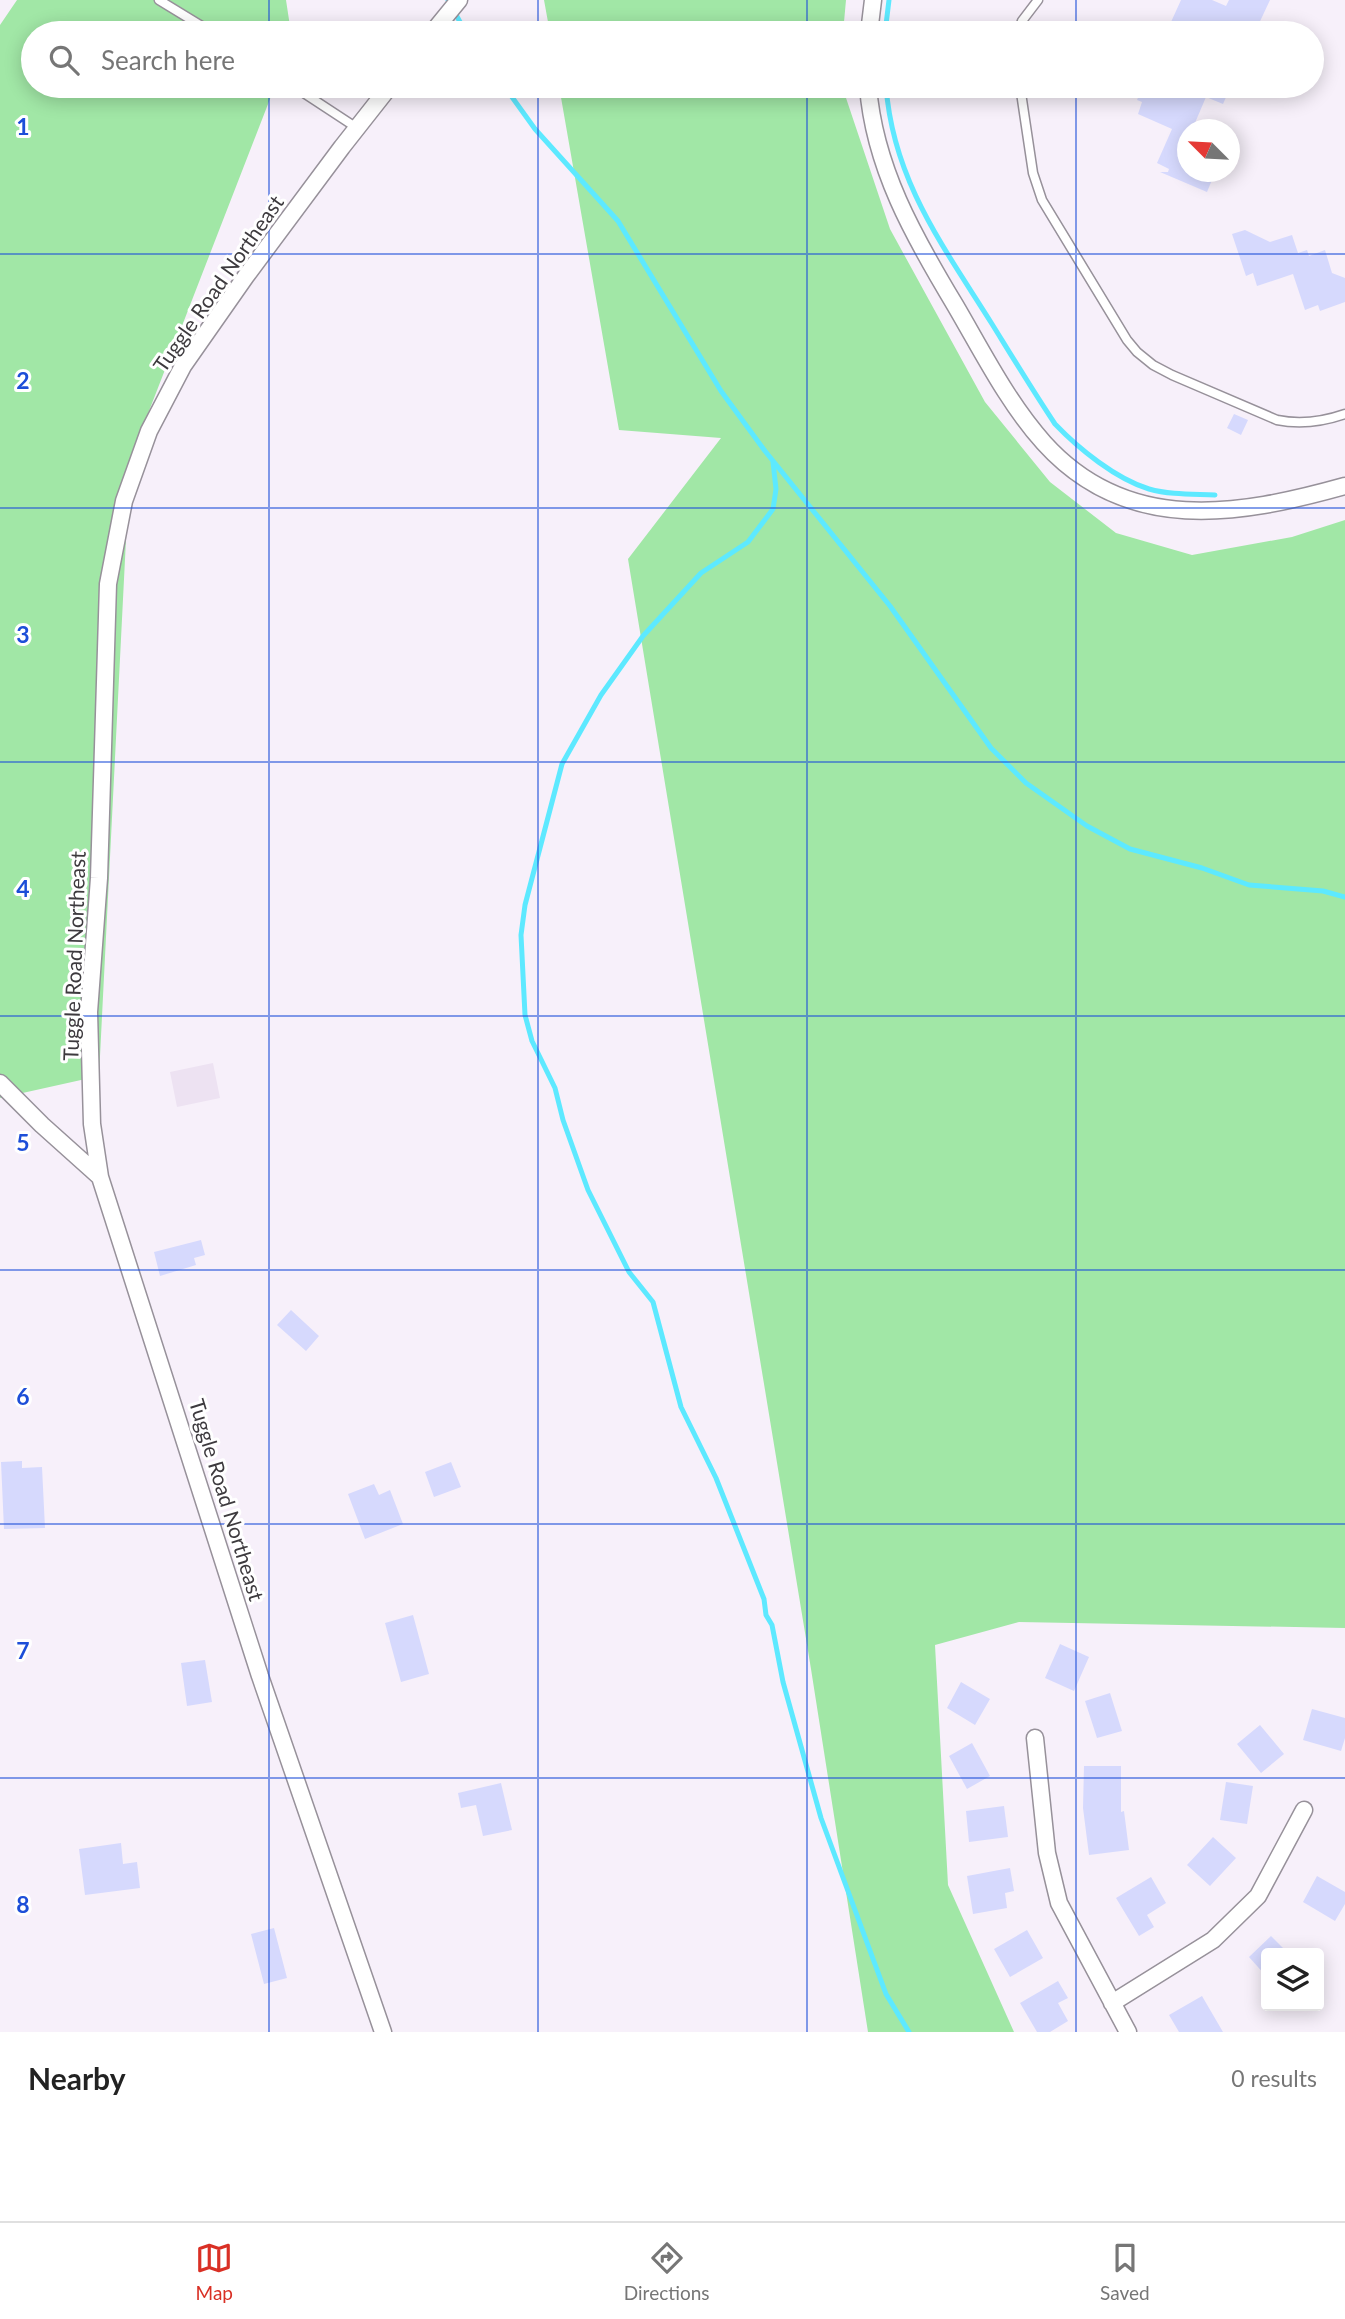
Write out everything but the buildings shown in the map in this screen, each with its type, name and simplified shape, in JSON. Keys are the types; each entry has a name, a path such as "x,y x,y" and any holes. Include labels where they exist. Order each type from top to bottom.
{"street":[{"path":"442,21 459,0"},
{"path":"870,21 873,0"},
{"name":"Tuggle Road Northeast","path":"381,98 246,276 183,366 149,431 124,501 108,584 99,878 89,1012 92,1124 100,1177 260,1676 383,2032"},
{"path":"869,98 883,163 918,242 1020,412 1064,463 1088,481 1112,493 1136,503 1172,510 1211,512 1248,509 1345,486"},
{"path":"0,1083 100,1177"},
{"path":"1035,1738 1047,1853 1059,1903 1128,2032"},
{"path":"1112,2003 1213,1940 1258,1896 1304,1810"}],"lane":[{"path":"159,0 193,21"},
{"path":"1022,21 1038,0"},
{"path":"311,98 357,128"},
{"path":"1022,98 1033,173 1042,200 1117,326 1137,352 1172,375 1277,420 1294,424 1345,414"}],"shaded area":[{"path":"213,1063 220,1098 177,1107 170,1072"}],"green space":[{"path":"17,0 286,0 289,21 21,21 21,98 270,98 130,460 99,1076 0,1098 0,25"},
{"path":"544,0 846,0 844,21 548,21"},
{"path":"561,98 846,98 890,229 985,402 1050,482 1116,533 1192,555 1292,537 1345,520 1345,1628 1019,1622 935,1645 948,1885 1014,2032 868,2032 811,1669 628,559 721,438 619,430"}],"waterway":[{"path":"448,0 459,21"},
{"path":"886,21 889,0"},
{"path":"513,98 535,129 618,221 721,391 765,451 890,606 991,748 1026,783 1087,826 1130,849 1202,868 1249,885 1323,891 1345,897"},
{"path":"888,98 899,152 924,212 956,268 1055,424 1099,462 1136,484 1165,492 1215,495"},
{"path":"773,462 776,489 773,509 748,542 701,573 643,636 601,695 562,764 525,905 521,935 525,1015 532,1041 555,1088 563,1120 588,1190 629,1272 653,1302 681,1407 716,1478 764,1599 783,1682 821,1818 886,1994 909,2032"}]}
